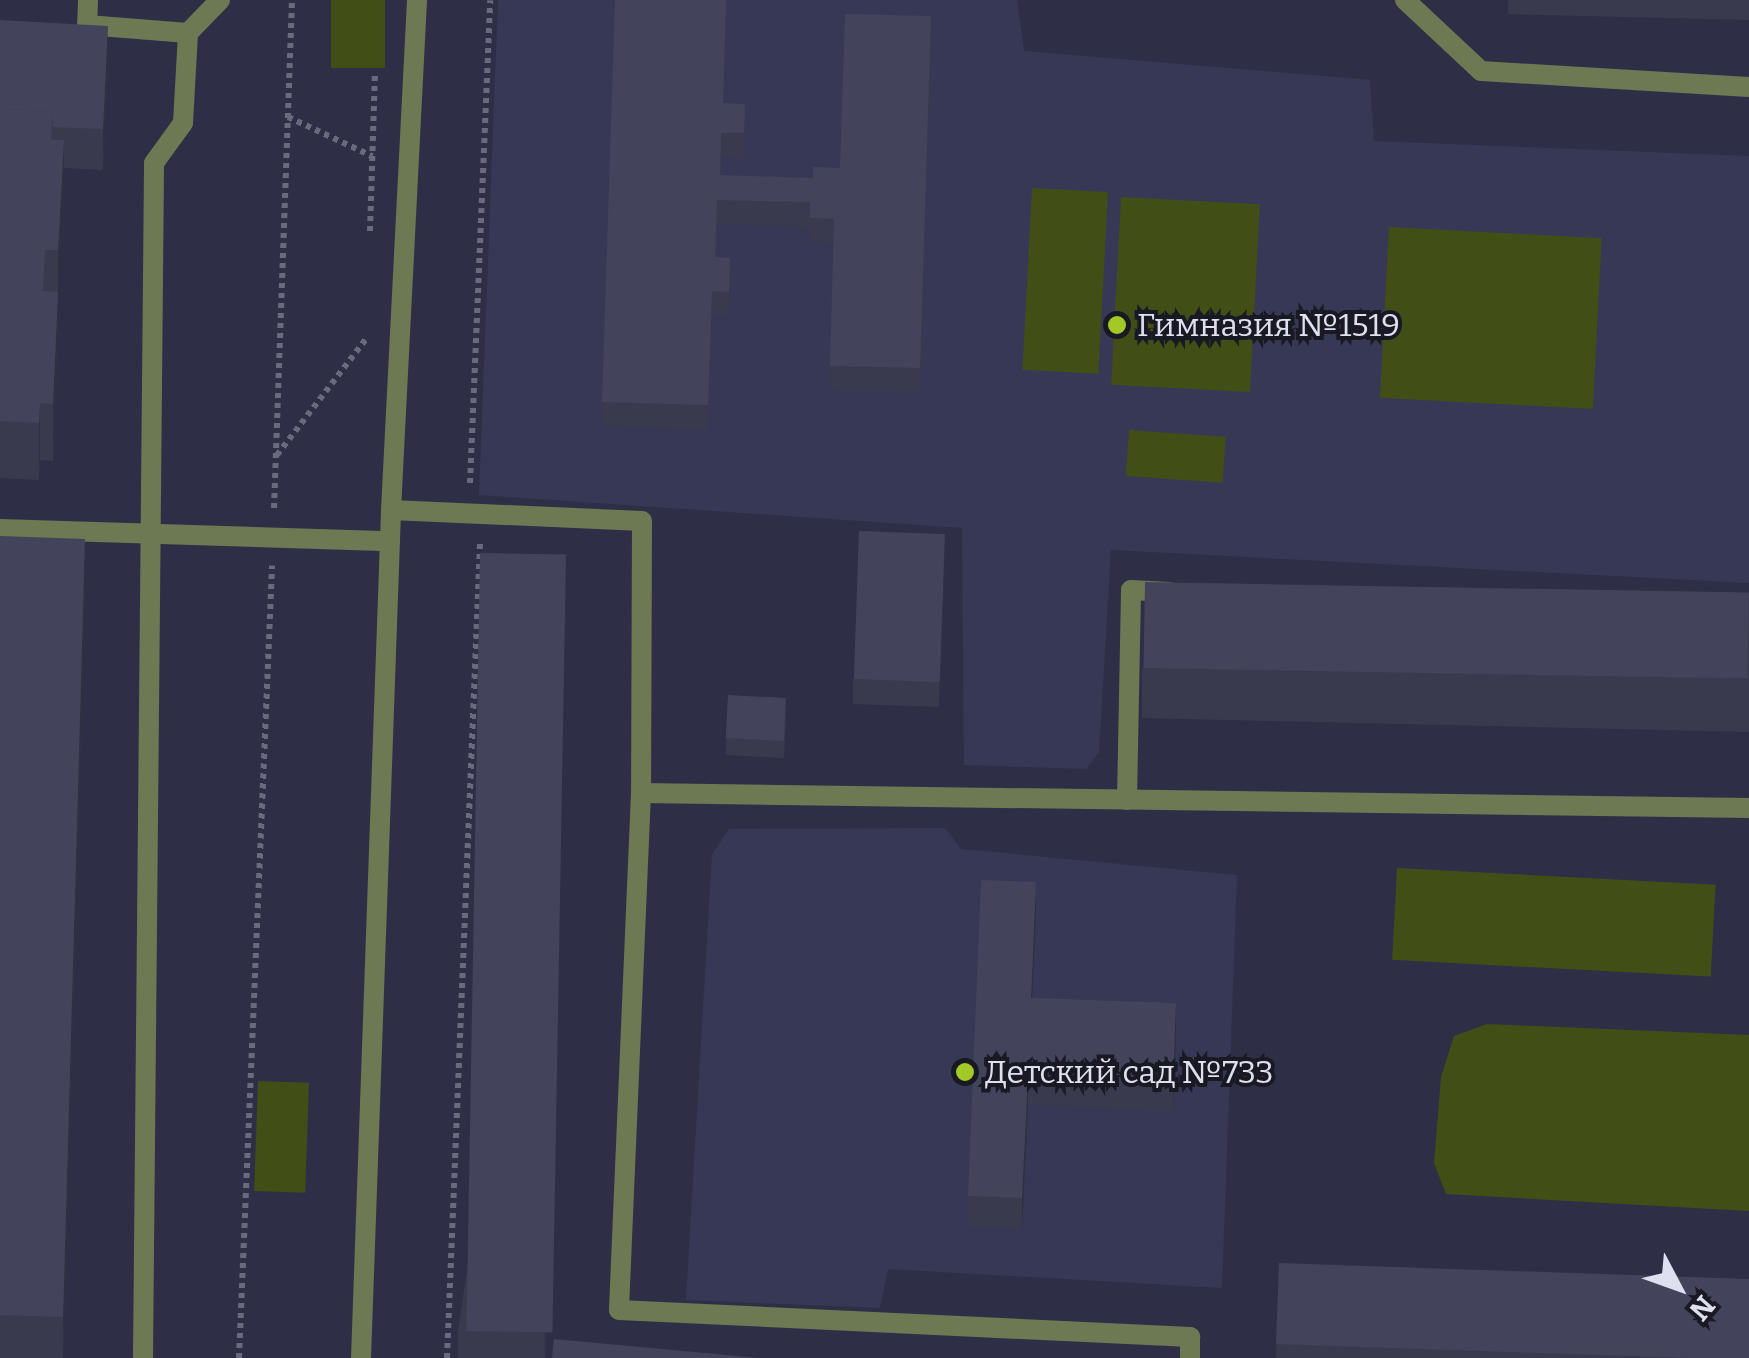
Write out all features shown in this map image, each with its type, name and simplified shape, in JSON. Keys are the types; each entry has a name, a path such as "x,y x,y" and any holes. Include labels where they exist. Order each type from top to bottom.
{"street":[{"path":"88,0 87,25 188,33"},
{"path":"143,1358 154,163 183,123 188,33 220,0"},
{"path":"361,1358 390,510 417,0"},
{"path":"1404,0 1481,71 1749,87"},
{"path":"390,510 642,522 642,793 618,1310 1190,1337 1190,1358"},
{"path":"0,529 390,541"},
{"path":"1128,800 1131,590 1191,592"},
{"path":"642,793 1749,808"}],"path":[{"path":"239,1358 292,0"},
{"path":"447,1358 490,0"},
{"path":"369,249 375,71"},
{"path":"288,117 372,156"},
{"path":"276,456 366,342 367,323"}],"shaded area":[{"name":"Гимназия №1519","path":"498,0 1017,0 1024,51 1370,80 1374,141 1749,156 1749,583 1111,550 1099,752 1086,769 964,765 962,528 479,495"},
{"name":"Детский сад №733","path":"945,828 961,849 1237,875 1222,1288 888,1269 880,1308 686,1300 712,854 729,829"}],"green space":[{"path":"331,0 385,0 385,68 331,68"},
{"path":"1032,188 1108,192 1098,374 1022,370"},
{"path":"1121,197 1260,204 1250,392 1111,385"},
{"path":"1389,227 1602,238 1593,409 1380,398"},
{"path":"1129,430 1226,437 1223,483 1126,476"},
{"path":"1397,868 1716,885 1711,977 1392,960"},
{"path":"1487,1024 1749,1035 1749,1211 1446,1194 1434,1163 1441,1077 1454,1036"},
{"path":"258,1081 309,1083 305,1193 254,1191"}],"building":[{"path":"615,0 726,0 723,103 745,104 744,133 721,133 720,175 813,178 813,167 840,168 845,14 931,16 920,368 830,366 834,219 810,218 810,202 717,200 715,257 730,258 729,292 712,291 708,405 602,402"},
{"path":"0,20 108,26 103,129 53,127 53,111 0,109"},
{"path":"0,109 53,111 51,140 64,140 58,250 45,250 43,291 58,292 53,404 40,403 39,423 0,421"},
{"path":"859,531 945,534 940,682 854,679"},
{"path":"0,536 85,539 63,1317 0,1315"},
{"path":"480,553 566,555 552,1332 466,1331"},
{"path":"1145,582 1749,593 1747,679 1143,668"},
{"path":"728,695 786,698 784,741 726,738"},
{"path":"981,880 1036,882 1031,998 1176,1003 1173,1080 1028,1074 1022,1198 968,1196"},
{"path":"1279,1263 1749,1279 1749,1358 1276,1344"},
{"path":"554,1339 759,1358 552,1358"}],"place":[{"name":"Гимназия №1519","path":"1117,325"},
{"name":"Детский сад №733","path":"965,1072"}]}
